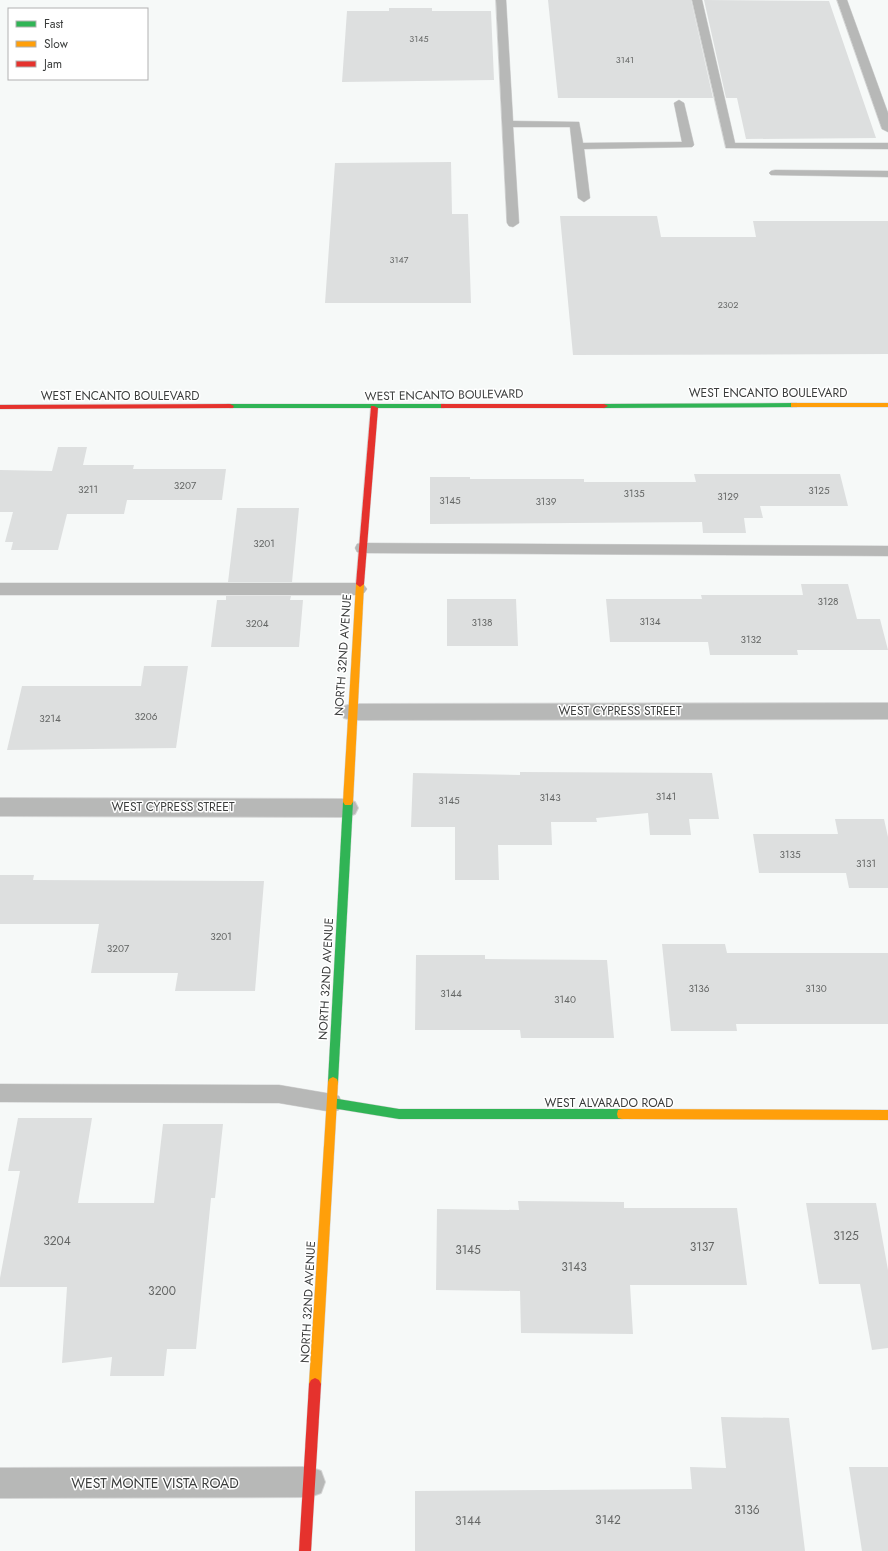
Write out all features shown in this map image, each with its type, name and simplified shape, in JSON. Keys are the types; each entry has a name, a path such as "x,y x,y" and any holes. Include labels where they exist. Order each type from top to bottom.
{"street":[{"name":"WEST ENCANTO BOULEVARD","path":"0,408 374,408 530,405 888,405"},
{"name":"NORTH 32ND AVENUE","path":"305,1551 332,1103 352,712 362,548 374,408"},
{"name":"WEST CYPRESS STREET","path":"352,712 888,711"},
{"name":"WEST CYPRESS STREET","path":"0,807 347,808"},
{"name":"WEST ALVARADO ROAD","path":"332,1103 399,1114 888,1115"},
{"name":"WEST MONTE VISTA ROAD","path":"0,1483 310,1482"}],"lane":[{"path":"501,0 513,223"},
{"path":"697,0 730,146 888,146"},
{"path":"842,0 888,129"},
{"path":"577,146 688,145 679,103"},
{"path":"508,124 575,124 584,198"},
{"path":"775,173 888,174"},
{"path":"362,548 888,551"},
{"path":"0,589 360,589"},
{"path":"0,1093 280,1094 332,1103"}],"building":[{"path":"548,0 691,0 713,98 558,98"},
{"path":"704,0 829,1 876,138 746,139 737,98 726,98"},
{"path":"389,8 432,8 432,11 491,11 494,80 342,82 347,11 389,11"},
{"path":"451,162 452,214 468,214 471,303 325,303 335,163"},
{"path":"560,216 657,216 661,237 756,237 753,221 888,221 888,354 573,355"},
{"path":"58,447 87,447 83,465 134,465 133,469 226,469 222,500 127,500 124,514 67,514 58,550 11,550 13,542 5,542 13,512 0,512 0,470 52,471"},
{"path":"694,474 840,474 848,506 760,506 763,518 744,518 746,533 703,533 702,522 430,524 430,477 470,477 470,479 584,479 584,482 696,482"},
{"path":"237,508 299,508 292,582 228,582"},
{"path":"801,584 848,584 857,619 880,619 888,650 797,650 798,655 710,655 708,642 610,642 606,599 702,599 701,595 803,595"},
{"path":"226,596 291,596 290,600 303,600 299,647 211,647 217,600 226,600"},
{"path":"447,599 516,599 518,646 447,646"},
{"path":"144,666 188,666 176,748 7,750 22,686 141,686"},
{"path":"520,772 712,773 719,819 689,819 691,835 650,835 648,813 596,818 597,822 551,822 552,845 498,845 499,880 455,880 455,827 411,827 413,773 520,775"},
{"path":"835,819 884,819 888,837 888,888 849,888 846,873 759,873 753,834 838,834"},
{"path":"0,875 34,875 33,880 264,881 255,991 175,991 178,973 91,973 99,924 0,924"},
{"path":"662,944 725,944 727,953 888,953 888,1024 736,1024 737,1031 671,1031"},
{"path":"416,955 485,955 485,959 607,960 614,1038 521,1038 520,1030 415,1030"},
{"path":"18,1118 92,1118 78,1203 154,1203 163,1124 223,1124 215,1198 211,1198 196,1349 167,1349 164,1376 110,1376 112,1357 62,1363 67,1287 0,1287 0,1278 20,1171 8,1171"},
{"path":"518,1201 624,1202 624,1208 737,1208 747,1285 630,1285 633,1334 521,1333 520,1291 436,1290 437,1209 519,1210"},
{"path":"806,1203 876,1203 888,1270 888,1348 872,1350 860,1284 819,1284"},
{"path":"721,1417 789,1418 805,1551 415,1551 415,1491 692,1489 690,1467 726,1468"},
{"path":"849,1467 888,1467 888,1551 862,1551"}],"traffic: fast":[{"path":"604,406 794,405"},
{"path":"230,406 444,406"},
{"path":"333,1082 348,802"},
{"path":"332,1103 399,1114 622,1114"}],"traffic: slow":[{"path":"794,405 888,405"},
{"path":"348,802 360,584"},
{"path":"315,1384 333,1082"},
{"path":"622,1114 888,1115"}],"traffic: jam":[{"path":"0,407 230,406"},
{"path":"444,406 604,406"},
{"path":"360,584 374,408"},
{"path":"305,1551 315,1384"}]}
